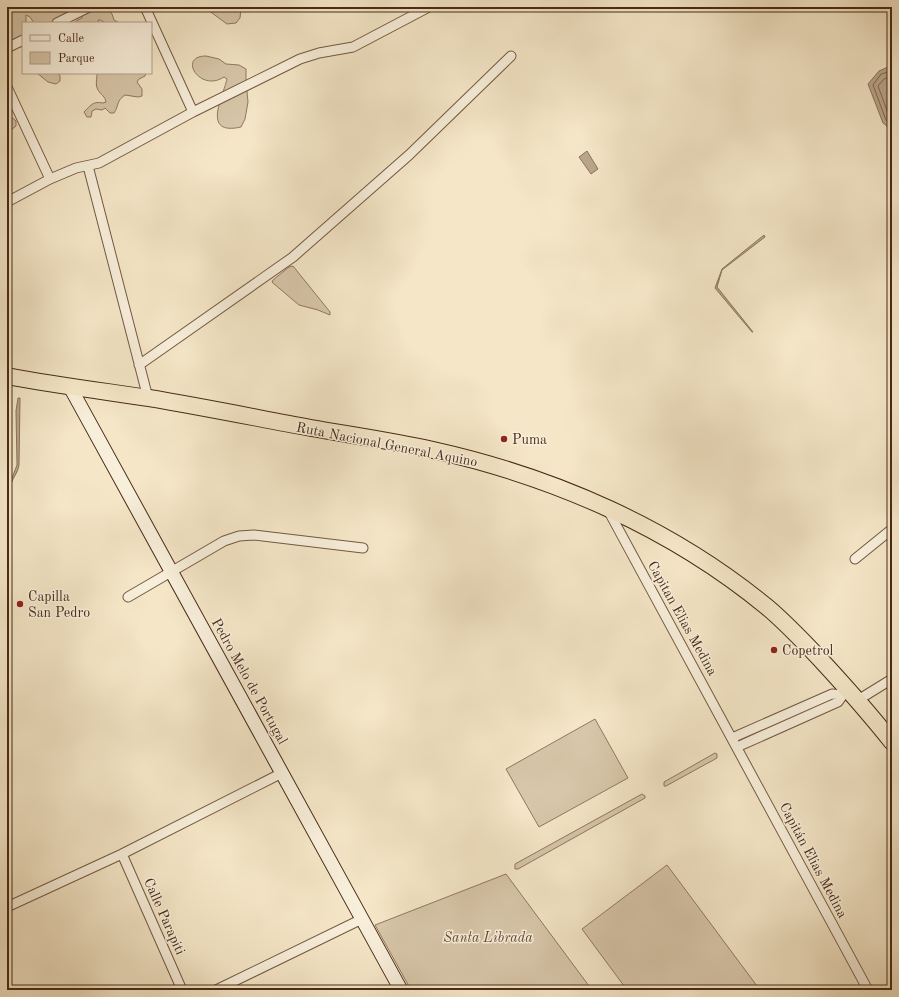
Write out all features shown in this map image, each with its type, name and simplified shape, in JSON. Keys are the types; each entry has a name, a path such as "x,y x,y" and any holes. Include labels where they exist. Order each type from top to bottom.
{"highway":[{"name":"Ruta Nacional General Aquino","path":"7,376 148,398 432,450 518,473 561,488 607,507 667,538 715,568 768,608 790,628 892,742"}],"street":[{"path":"59,22 89,7"},
{"path":"145,7 152,22"},
{"path":"7,202 50,179 76,168 99,163 193,112 300,59 319,53 353,47 429,7"},
{"path":"152,22 193,112"},
{"path":"7,48 22,40"},
{"path":"139,365 293,257 409,155 510,56"},
{"path":"7,86 50,179"},
{"path":"88,166 148,398"},
{"name":"Pedro Melo de Portugal","path":"70,387 401,990"},
{"name":"Capitan Elias Medina","path":"607,507 735,743"},
{"path":"856,559 892,529"},
{"path":"128,597 224,541 239,536 254,535 363,548"},
{"path":"735,743 892,679"},
{"path":"735,743 832,694 850,695"},
{"name":"Capitán Elias Medina","path":"735,743 868,990"},
{"path":"7,907 122,854 282,774"},
{"name":"Calle Parapiti","path":"122,854 182,990"},
{"path":"216,990 362,919"}],"green space":[{"path":"7,7 108,7 114,20 118,22 104,22 98,20 99,22 76,22 82,18 82,14 56,22 33,22 30,17 26,15 26,22 22,22 22,48 15,44 7,44"},
{"path":"204,7 241,7 240,18 236,23 227,24"},
{"path":"206,56 219,59 226,64 239,65 246,69 248,102 245,119 241,127 229,128 221,126 218,121 219,104 227,79 224,77 215,81 207,80 200,77 195,72 193,62 197,58"},
{"path":"38,74 59,74 60,76 60,81 56,84 48,82"},
{"path":"97,74 146,74 137,82 142,89 142,96 138,97 125,95 119,101 114,113 110,113 105,108 102,110 96,109 92,111 91,117 87,117 84,112 90,106 94,103 106,102 105,98 99,92 96,84"},
{"path":"7,113 16,121 16,126 11,130 7,130"},
{"path":"293,266 330,312 330,315 299,305 272,282 289,267"},
{"path":"595,719 628,778 539,827 506,769"},
{"path":"715,753 717,754 717,758 664,786 664,782"},
{"path":"642,794 645,798 518,869 515,869 515,864"},
{"path":"667,865 760,990 627,990 582,929"},
{"name":"Santa Librada","path":"506,874 592,990 411,990 375,925"}],"water":[{"path":"892,67 892,126 888,127 883,123 868,84 879,71"},
{"path":"587,151 598,169 591,174 579,157"},
{"path":"764,235 765,237 722,270 717,287 752,332 715,288 722,269"},
{"path":"18,398 20,398 19,465 11,484 7,500 9,486 17,465 16,411"}],"place":[{"name":"Puma","path":"504,439"},
{"name":"Capilla San Pedro","path":"20,604"},
{"name":"Copetrol","path":"774,650"}]}
